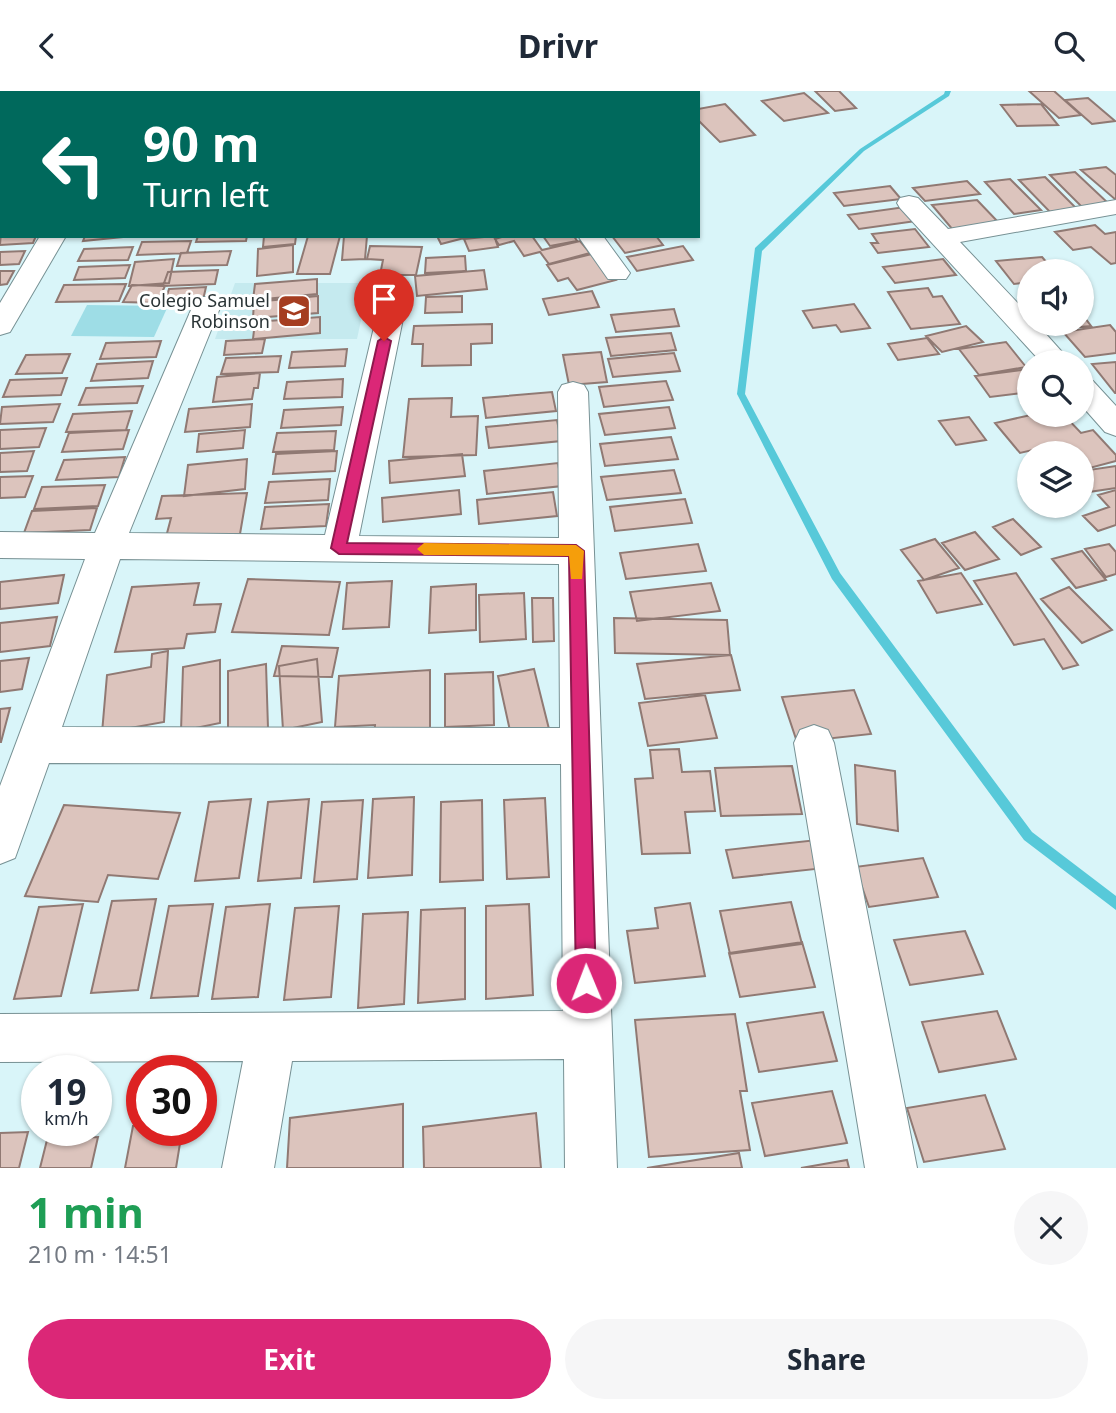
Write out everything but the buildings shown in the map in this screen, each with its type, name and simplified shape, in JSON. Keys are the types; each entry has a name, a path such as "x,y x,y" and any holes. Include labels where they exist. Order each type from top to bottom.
{"street":[{"path":"909,203 1046,350"},
{"path":"942,238 1116,207"},
{"path":"0,325 52,238"},
{"path":"591,238 617,273"},
{"path":"339,548 396,289"},
{"path":"0,843 107,546 208,303"},
{"path":"573,392 591,1168"},
{"path":"1094,401 1116,425"},
{"path":"0,545 576,551"},
{"path":"814,743 891,1168"},
{"path":"35,745 580,746"},
{"path":"0,1038 587,1035"},
{"path":"248,1168 272,1037"}],"shaded area":[{"name":"Colegio Samuel Robinson","path":"235,283 369,283 357,339 215,339"},
{"path":"87,305 168,306 154,337 71,336"}],"waterway":[{"path":"948,91 947,95 862,150 758,250 741,394 836,576 1028,836 1116,904"}],"slow traffic":[{"path":"424,549 576,551 577,575"}],"place":[{"name":"Colegio Samuel Robinson","path":"294,311"}],"route":[{"path":"384,341 339,548 576,551 586,983"}]}
